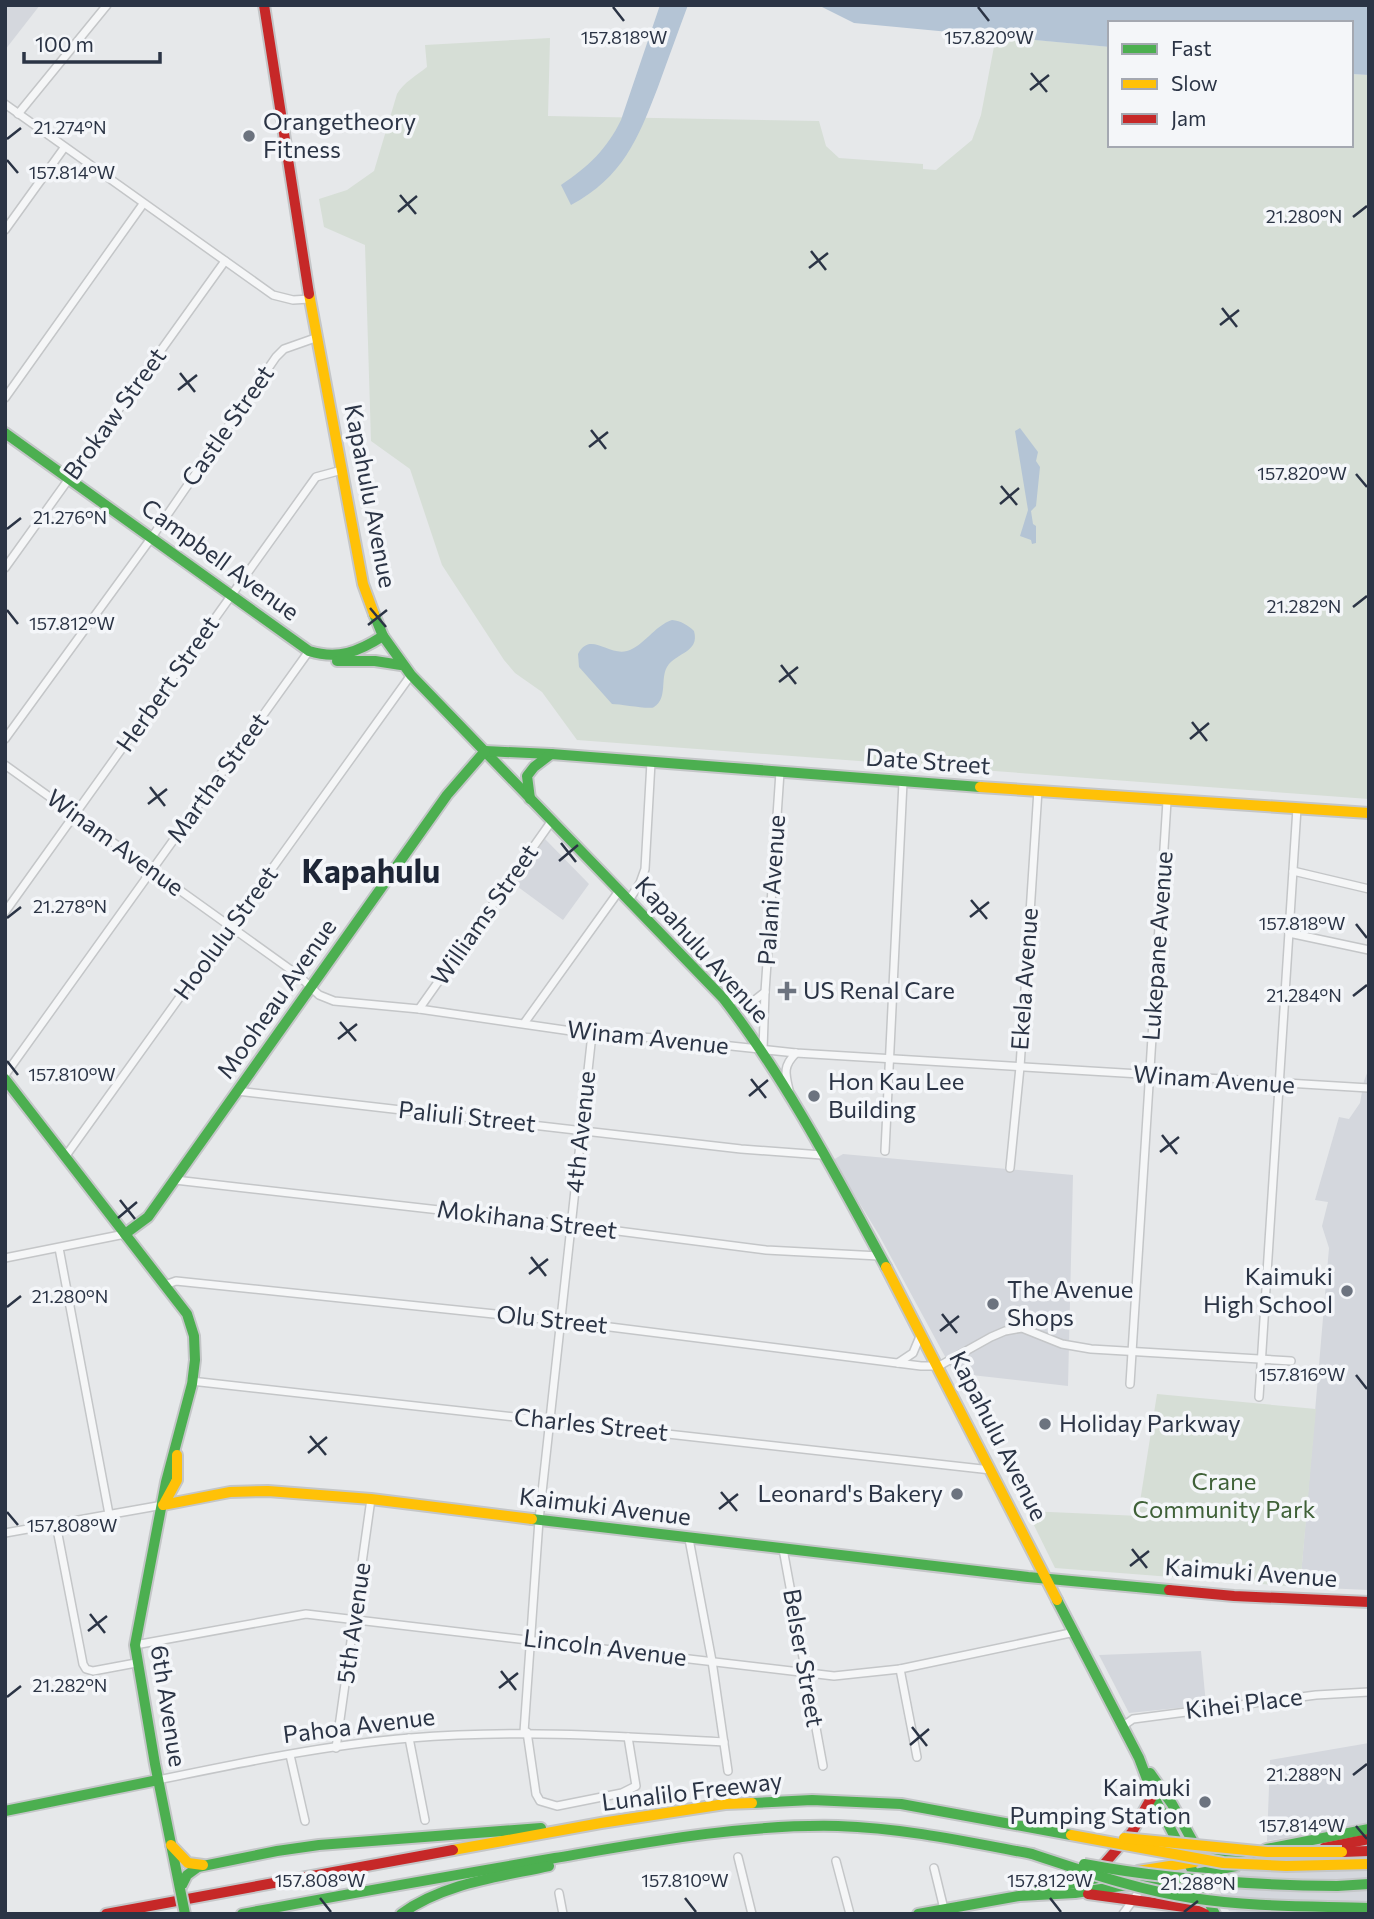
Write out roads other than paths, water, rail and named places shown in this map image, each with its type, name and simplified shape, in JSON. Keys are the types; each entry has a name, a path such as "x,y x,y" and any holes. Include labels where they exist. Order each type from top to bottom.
{"main road":[{"name":"Kapahulu Avenue","path":"264,5 310,299 363,584 383,636 411,676 723,998 763,1051 939,1366 1139,1758 1153,1795 1193,1862"},
{"name":"Campbell Avenue","path":"5,433 309,651 341,662 401,665"},
{"path":"328,659 346,655 383,636"},
{"name":"Date Street","path":"485,751 1167,801 1369,813"},
{"name":"Mooheau Avenue","path":"125,1234 148,1217 447,795 485,751"},
{"path":"530,800 527,776 551,754"},
{"name":"6th Avenue","path":"5,1077 165,1284 187,1314 194,1331 196,1352 191,1381 176,1445 164,1481 163,1505 135,1645 136,1663 185,1914"},
{"name":"6th Avenue","path":"163,1505 177,1480 176,1445"},
{"path":"177,1480 186,1495 195,1499"},
{"name":"Kaimuki Avenue","path":"163,1505 230,1492 268,1491 371,1499 689,1539 1048,1579 1234,1596 1369,1602"},
{"path":"1139,1758 1172,1804 1198,1848 1222,1857"},
{"name":"Pahoa Avenue","path":"5,1811 158,1780"},
{"path":"1087,1879 1108,1862 1132,1832 1153,1795"},
{"name":"Lunalilo Freeway","path":"106,1914 601,1824 725,1804 812,1800 901,1804 1236,1864 1369,1864"},
{"path":"180,1889 189,1872 204,1865 277,1851 319,1845 601,1824"},
{"name":"Lunalilo Freeway","path":"242,1914 644,1842 712,1833 836,1826 948,1838 1096,1867 1202,1882 1272,1886 1369,1884"},
{"path":"918,1914 1019,1896 1087,1879 1369,1829"},
{"path":"1071,1835 1267,1852 1369,1851"},
{"path":"1019,1896 1075,1893 1146,1882 1369,1839"},
{"path":"401,1914 414,1904 451,1890 644,1842"},
{"path":"171,1845 188,1863 204,1865"},
{"path":"1198,1848 1193,1862 1194,1874 1215,1914"},
{"path":"1032,1854 1123,1884 1212,1901 1369,1908"},
{"path":"1075,1893 1192,1908 1205,1914"}],"street":[{"path":"18,114 107,5"},
{"path":"5,104 280,299 310,299"},
{"path":"5,230 64,148"},
{"path":"5,398 143,204"},
{"name":"Brokaw Street","path":"5,568 225,261"},
{"name":"Castle Street","path":"5,739 152,537 275,357 284,349 318,337"},
{"name":"Herbert Street","path":"5,912 316,477 342,470"},
{"name":"Martha Street","path":"5,1077 309,651"},
{"name":"Hoolulu Street","path":"65,1157 411,676"},
{"path":"629,900 645,869 651,762"},
{"name":"Winam Avenue","path":"5,765 298,975 319,995 334,1001 525,1022 592,1034 656,1038 763,1051 1369,1088"},
{"name":"Palani Avenue","path":"763,1051 780,772"},
{"path":"885,1151 902,782"},
{"name":"Ekela Avenue","path":"1010,1168 1020,1067 1038,790"},
{"name":"Lukepane Avenue","path":"1130,1384 1167,801"},
{"path":"1259,1397 1297,808"},
{"name":"Williams Street","path":"419,1009 551,822"},
{"path":"1293,871 1369,889"},
{"path":"525,1022 620,891"},
{"path":"1289,933 1369,950"},
{"path":"723,998 751,1003 765,992"},
{"name":"4th Avenue","path":"592,1034 549,1420 529,1638 526,1732 536,1794 544,1803 557,1805 622,1793 636,1786 628,1737"},
{"path":"791,1100 784,1071 786,1062 796,1053"},
{"name":"Paliuli Street","path":"237,1091 741,1149 822,1155"},
{"name":"Mokihana Street","path":"175,1180 766,1250 879,1256"},
{"path":"5,1258 125,1234"},
{"path":"60,1248 109,1514"},
{"name":"Olu Street","path":"165,1284 176,1281 562,1321 939,1366"},
{"path":"939,1366 991,1337 1022,1328 1062,1344 1091,1349 1291,1361"},
{"path":"898,1363 913,1353 921,1334"},
{"name":"Charles Street","path":"191,1381 991,1470"},
{"name":"5th Avenue","path":"336,1748 371,1499"},
{"name":"Kaimuki Avenue","path":"5,1533 163,1505"},
{"path":"56,1524 83,1664 86,1669 93,1671 136,1663"},
{"path":"689,1539 712,1661 728,1771"},
{"name":"Belser Street","path":"783,1549 823,1766"},
{"name":"Lincoln Avenue","path":"135,1645 306,1614 529,1638 834,1676 900,1669 1075,1632"},
{"path":"900,1669 917,1757"},
{"name":"Kihei Place","path":"1123,1727 1133,1719 1159,1715 1316,1695 1369,1692"},
{"name":"Pahoa Avenue","path":"158,1780 290,1755 409,1738 526,1732 724,1742"},
{"path":"409,1738 425,1820"},
{"path":"290,1755 305,1821"},
{"path":"738,1857 752,1914"},
{"path":"836,1861 850,1914"},
{"path":"934,1868 945,1911"},
{"path":"1123,1914 1146,1882"},
{"path":"559,1893 563,1914"}],"water":[{"path":"660,5 688,5 643,123 616,169 589,194 571,205 561,185 596,157 616,130"},
{"path":"818,5 1369,5 1369,75 1353,74 1353,21 1108,21 1108,47 854,23"},
{"path":"1020,428 1038,452 1036,461 1040,467 1036,506 1031,511 1033,524 1036,526 1036,543 1032,544 1031,540 1020,536 1028,510 1015,431"},
{"path":"672,620 681,622 694,631 694,644 667,667 661,699 654,707 612,704 579,667 578,654 583,647 594,644 620,652 627,651"}],"place":[{"name":"Orangetheory Fitness","path":"249,136"},
{"name":"US Renal Care","path":"787,991"},
{"name":"Hon Kau Lee Building","path":"814,1096"},
{"name":"Kaimuki High School","path":"1347,1291"},
{"name":"The Avenue Shops","path":"993,1304"},
{"name":"Holiday Parkway","path":"1045,1424"},
{"name":"Leonard's Bakery","path":"957,1494"},
{"name":"Kaimuki Pumping Station","path":"1205,1802"}],"district":[{"name":"Kapahulu","path":"371,872"}],"park label":[{"name":"Crane Community Park","path":"1224,1496"}]}
